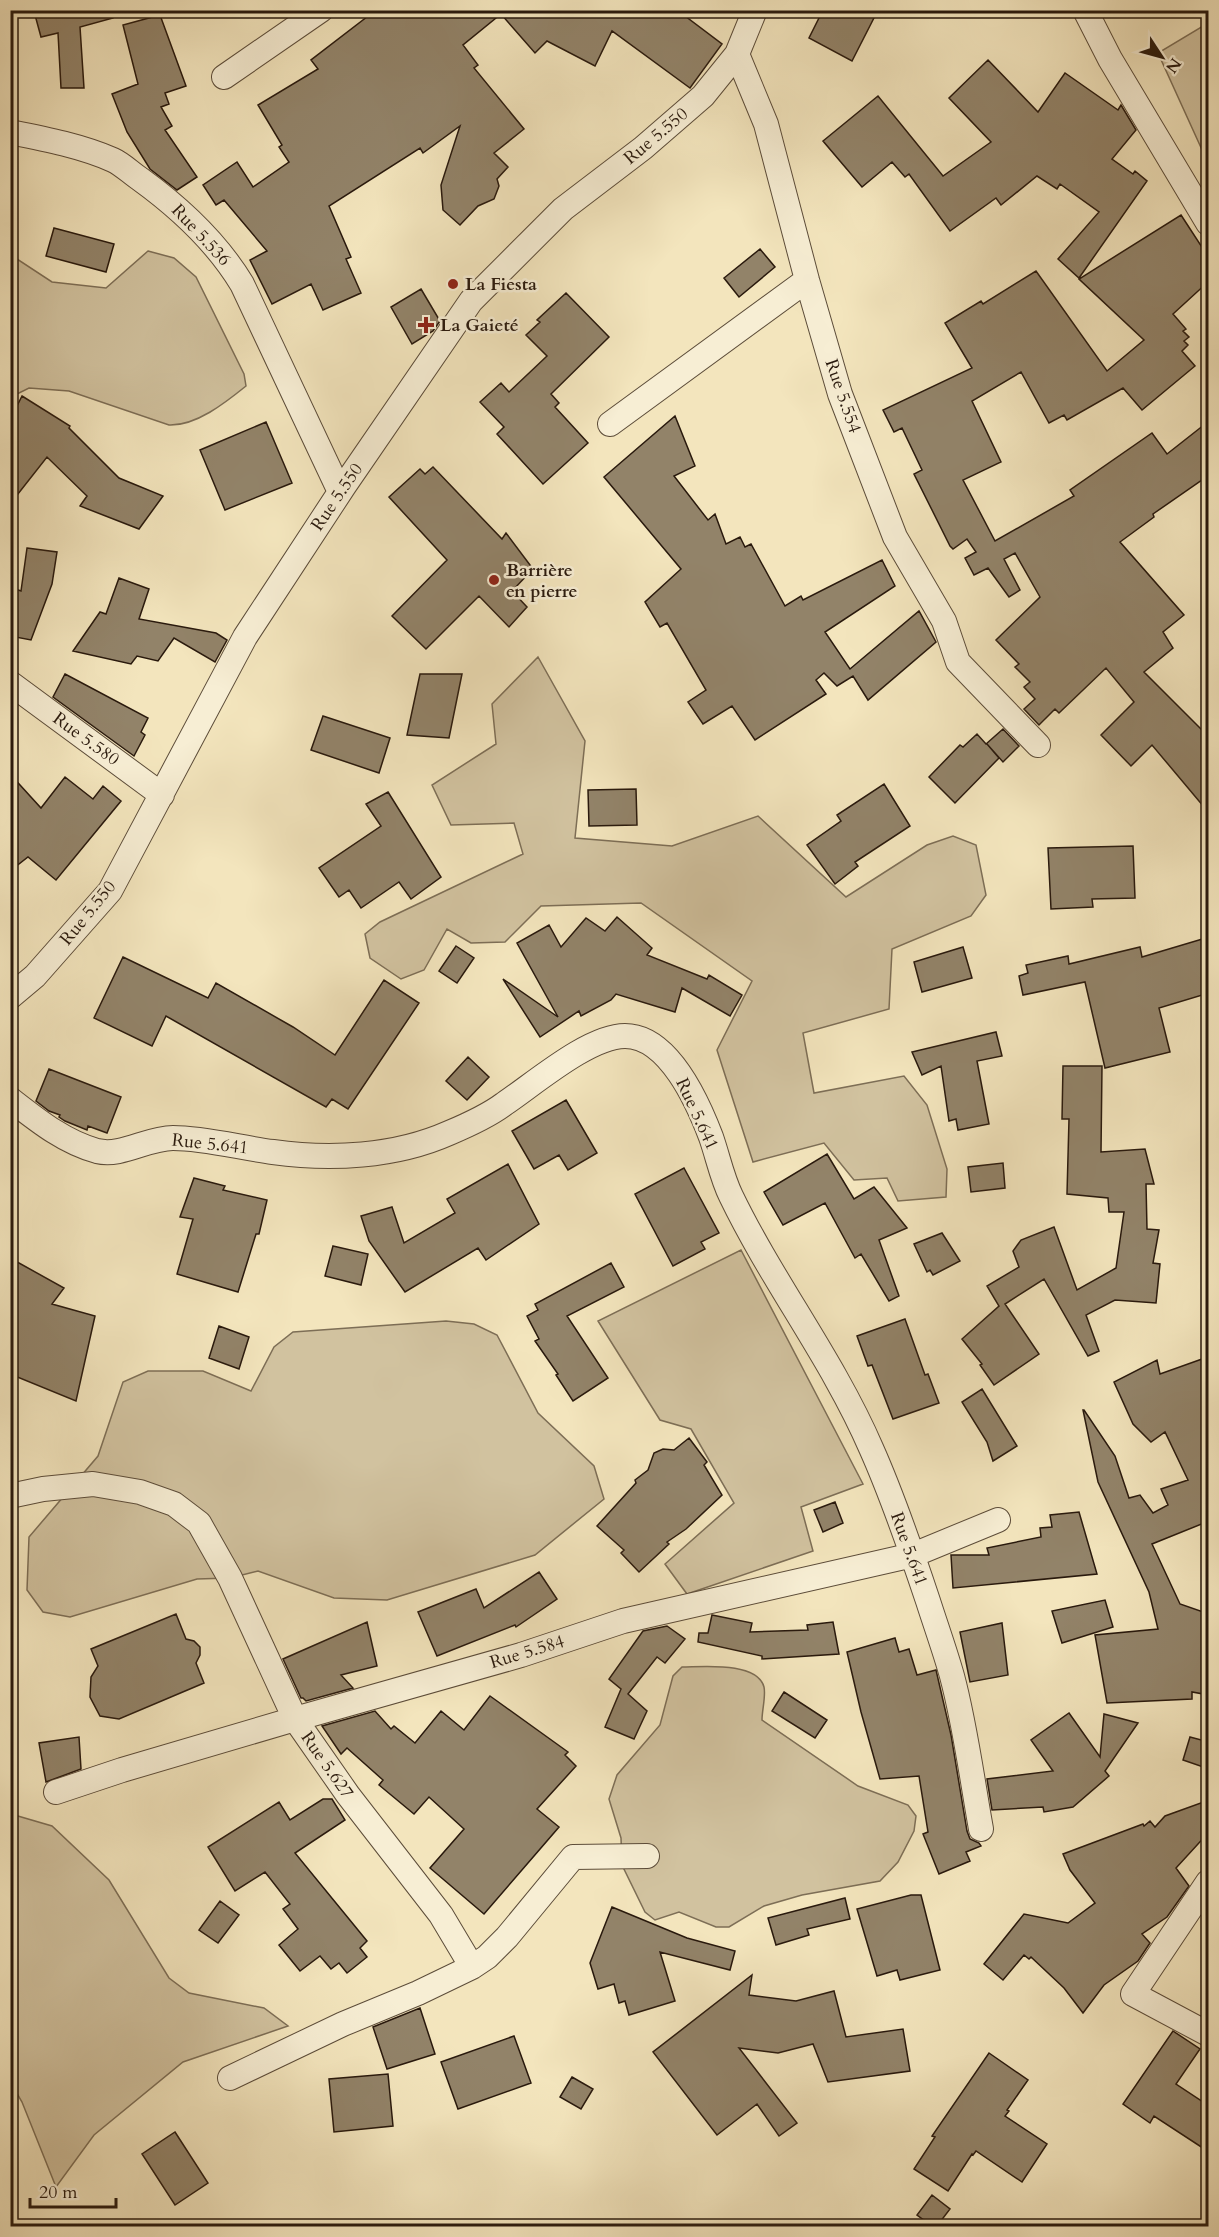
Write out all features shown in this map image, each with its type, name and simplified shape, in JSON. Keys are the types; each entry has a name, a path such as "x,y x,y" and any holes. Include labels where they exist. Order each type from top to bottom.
{"street":[{"path":"224,77 321,10"},
{"path":"737,54 754,10"},
{"path":"1085,10 1116,68 1209,223"},
{"name":"Rue 5.554","path":"737,54 766,124 840,394 895,537 944,621 958,662 1038,745"},
{"name":"Rue 5.550","path":"10,998 35,976 110,891 245,637 340,492 471,301 563,210 644,148 703,96 737,54"},
{"name":"Rue 5.536","path":"10,132 69,145 115,161 165,197 200,228 229,263 242,284 340,492"},
{"path":"610,424 807,280"},
{"name":"Rue 5.580","path":"10,684 162,795"},
{"name":"Rue 5.641","path":"10,1099 72,1142 101,1152 118,1152 137,1144 171,1138 277,1152 367,1154 406,1147 447,1134 501,1107 564,1062 604,1040 627,1036 650,1043 670,1059 688,1090 710,1135 728,1191 748,1230 763,1259 832,1371 866,1437 913,1555 952,1677 981,1828"},
{"name":"Rue 5.627","path":"10,1496 43,1489 93,1484 140,1492 174,1504 199,1523 230,1578 295,1719 348,1795 441,1915 472,1967"},
{"name":"Rue 5.584","path":"56,1792 295,1719 521,1655 623,1621 913,1555 998,1520"},
{"path":"230,2078 343,2024 418,1994 472,1967 487,1957 507,1937 573,1857 647,1856"},
{"path":"1209,1882 1133,1994 1209,2034"}],"shaded area":[{"path":"1208,23 1208,163 1158,53"},
{"path":"148,251 174,258 196,277 244,374 246,386 200,418 169,425 69,391 29,388 11,397 11,255 52,282 106,288"},
{"path":"538,657 585,741 575,838 672,846 758,816 846,897 927,845 953,836 976,845 986,895 971,916 892,949 889,1009 803,1033 814,1093 904,1076 927,1105 947,1169 946,1197 898,1201 887,1178 854,1180 824,1143 753,1162 717,1050 752,981 641,903 541,906 505,942 471,943 447,929 424,970 401,979 370,958 365,934 380,922 523,854 514,823 451,825 432,785 496,744 492,704"},
{"path":"741,1250 863,1484 801,1507 813,1551 687,1594 665,1564 734,1503 691,1429 660,1420 598,1321"},
{"path":"446,1321 474,1324 497,1335 538,1413 594,1466 604,1499 535,1555 387,1600 334,1598 258,1571 230,1578 197,1579 70,1617 43,1612 27,1590 29,1537 98,1456 123,1382 148,1371 203,1371 251,1391 274,1347 293,1332"},
{"path":"682,1667 728,1667 751,1673 764,1687 762,1720 858,1786 908,1805 916,1816 914,1831 898,1862 880,1881 802,1895 764,1906 729,1927 716,1927 679,1912 655,1920 645,1912 622,1865 621,1838 609,1799 617,1775 660,1725 673,1676"},
{"path":"11,1814 52,1826 109,1880 169,1978 189,1993 264,2008 288,2026 183,2062 94,2135 56,2187 22,2102 11,2083"}],"building":[{"path":"51,10 112,10 113,18 80,27 84,88 61,88 58,33 41,37 35,15"},
{"path":"376,10 677,10 722,44 690,88 612,31 595,66 547,41 535,53 501,14 463,45 478,65 474,68 524,129 494,153 508,167 497,179 499,186 494,199 478,206 460,225 443,210 441,185 460,126 423,153 420,148 329,206 351,257 346,259 361,293 323,310 311,284 272,304 250,260 267,251 224,200 216,205 203,185 237,162 253,187 289,162 279,147 282,145 258,105 318,69 311,60"},
{"path":"823,10 878,10 852,61 809,38"},
{"path":"160,15 186,86 165,93 169,104 161,107 172,126 165,130 197,177 177,190 150,169 127,132 112,94 138,84 123,25"},
{"path":"988,60 1038,112 1065,73 1118,110 1121,105 1136,130 1112,159 1133,174 1135,171 1147,181 1079,278 1058,259 1099,212 1060,184 1057,189 1037,176 1001,205 996,198 950,231 909,174 905,177 892,162 862,187 823,141 878,96 943,176 991,142 949,98"},
{"path":"1181,215 1209,258 1209,281 1173,314 1186,329 1183,331 1189,337 1184,341 1188,345 1182,351 1195,366 1142,410 1123,388 1067,420 1064,415 1049,423 1021,372 972,401 1001,462 963,480 995,541 1074,496 1070,490 1152,433 1167,454 1209,421 1209,475 1153,514 1154,517 1120,542 1184,615 1163,632 1173,648 1144,672 1209,737 1209,813 1152,745 1131,766 1101,735 1134,702 1106,668 1059,713 1055,709 1039,725 1024,709 1035,699 1024,687 1030,682 1015,667 1019,664 996,640 1040,597 1015,553 1004,559 1020,590 1009,597 988,568 974,575 965,558 976,552 967,539 953,549 950,546 914,474 922,470 902,428 894,432 883,410 972,368 945,323 981,301 983,304 1036,271 1107,371 1144,340 1079,279"},
{"path":"54,228 114,244 106,272 46,256"},
{"path":"760,249 775,267 739,297 724,278"},
{"path":"421,289 440,321 433,331 412,344 391,307"},
{"path":"566,293 609,337 551,394 559,403 555,407 588,443 543,484 497,434 504,427 480,402 501,383 509,392 547,356 526,335 540,322 537,320"},
{"path":"22,396 70,426 69,428 119,478 163,496 139,529 80,506 87,496 47,457 10,504 10,420"},
{"path":"675,416 695,466 674,476 708,520 715,514 726,544 740,537 745,547 751,544 785,606 801,596 803,600 882,560 895,586 825,632 850,669 919,611 936,642 868,700 853,676 837,686 824,673 816,680 826,694 755,740 732,706 703,724 688,702 706,690 667,623 660,627 645,602 681,569 604,477"},
{"path":"266,422 292,483 225,510 200,450"},
{"path":"433,467 502,539 506,533 533,569 512,591 527,607 509,627 479,596 426,649 392,616 447,560 389,497 420,469 425,474"},
{"path":"27,548 57,552 52,584 31,640 10,636 10,587 21,591"},
{"path":"119,578 149,589 139,619 216,633 227,640 215,662 174,638 158,661 137,656 131,664 73,651 100,612 106,614"},
{"path":"65,674 148,718 141,732 145,735 134,756 53,697"},
{"path":"420,674 462,674 449,738 407,735"},
{"path":"323,716 390,738 379,773 311,750"},
{"path":"1003,729 1019,746 1003,762 987,744 999,758 955,803 929,777 960,745 963,747 977,734 986,744"},
{"path":"10,774 41,808 65,777 93,799 103,786 121,801 56,880 28,857 10,871"},
{"path":"884,784 910,826 855,862 858,866 835,884 807,845 841,821 837,815"},
{"path":"636,789 637,825 589,826 588,790"},
{"path":"388,792 441,877 411,899 399,882 361,908 349,890 339,897 319,868 381,826 366,804"},
{"path":"1133,846 1135,898 1092,899 1093,907 1051,909 1048,848"},
{"path":"617,917 652,948 647,955 707,979 709,975 742,995 730,1016 682,988 675,1012 616,994 611,1000 581,1016 579,1011 540,1037 503,979 558,1017 517,943 549,925 561,947 586,918 605,931"},
{"path":"1209,937 1209,993 1159,1008 1170,1052 1105,1068 1085,982 1023,995 1019,976 1028,973 1026,965 1068,956 1069,964 1140,947 1142,957"},
{"path":"456,946 474,958 457,983 439,971"},
{"path":"963,947 972,978 922,992 914,962"},
{"path":"123,957 208,998 216,983 293,1027 335,1055 384,980 419,1003 348,1109 332,1099 326,1107 166,1016 152,1046 94,1018"},
{"path":"996,1032 1002,1056 977,1061 989,1124 958,1130 956,1119 949,1121 941,1066 922,1075 912,1052"},
{"path":"468,1057 489,1077 467,1100 446,1081"},
{"path":"1063,1066 1102,1066 1101,1152 1145,1149 1154,1184 1146,1184 1147,1229 1159,1230 1153,1263 1160,1264 1156,1303 1115,1300 1086,1315 1099,1351 1088,1356 1044,1279 1005,1304 1039,1354 994,1385 980,1365 982,1364 962,1339 999,1306 987,1286 1019,1267 1013,1251 1021,1240 1054,1227 1077,1290 1116,1268 1124,1212 1109,1212 1108,1198 1067,1194 1069,1119 1062,1119"},
{"path":"49,1069 121,1097 107,1133 88,1126 87,1130 65,1121 59,1117 60,1115 49,1111 36,1101"},
{"path":"566,1100 597,1153 568,1170 559,1155 534,1169 512,1131"},
{"path":"827,1154 854,1199 874,1187 907,1228 879,1240 899,1296 889,1301 861,1254 855,1258 825,1203 783,1225 764,1192"},
{"path":"1003,1163 1005,1188 971,1192 968,1167"},
{"path":"508,1164 539,1224 486,1260 478,1248 405,1292 369,1241 361,1216 392,1207 404,1243 455,1213 447,1199"},
{"path":"684,1168 719,1233 701,1242 705,1249 673,1266 635,1194"},
{"path":"194,1178 225,1186 223,1190 267,1200 259,1234 256,1234 238,1292 177,1274 193,1219 180,1217"},
{"path":"942,1233 960,1261 933,1275 930,1270 927,1272 914,1244"},
{"path":"333,1246 368,1254 361,1285 325,1276"},
{"path":"10,1258 64,1288 52,1304 95,1316 76,1401 10,1374"},
{"path":"611,1263 624,1287 567,1316 608,1378 573,1401 535,1341 539,1339 527,1316 538,1310 535,1304"},
{"path":"905,1319 925,1375 928,1374 939,1403 893,1419 872,1365 868,1366 857,1336"},
{"path":"219,1326 249,1337 239,1369 209,1358"},
{"path":"1202,1359 1209,1380 1209,1521 1152,1544 1180,1604 1209,1614 1209,1695 1192,1692 1192,1699 1107,1703 1095,1635 1158,1629 1149,1592 1098,1482 1083,1410 1115,1456 1129,1498 1140,1495 1153,1513 1168,1505 1161,1489 1188,1480 1165,1432 1151,1442 1133,1424 1114,1382 1157,1360 1160,1374"},
{"path":"982,1389 1017,1446 993,1461 987,1442 962,1402"},
{"path":"689,1438 707,1462 704,1465 722,1495 686,1529 667,1542 669,1544 639,1572 621,1553 624,1550 597,1526 636,1483 635,1480 648,1470 654,1453 663,1449 674,1450"},
{"path":"835,1502 843,1523 823,1532 814,1510"},
{"path":"1079,1512 1097,1574 953,1588 951,1555 989,1555 987,1548 1041,1537 1040,1528 1052,1527 1050,1515"},
{"path":"539,1572 557,1599 516,1627 515,1625 437,1656 418,1612 476,1589 484,1608"},
{"path":"1105,1600 1113,1627 1062,1643 1052,1611"},
{"path":"176,1614 186,1639 194,1641 200,1647 200,1655 196,1663 204,1683 119,1719 100,1716 90,1697 91,1677 98,1666 91,1649"},
{"path":"712,1615 752,1623 750,1632 808,1630 807,1625 833,1622 839,1654 762,1659 762,1656 698,1642 699,1633 708,1633"},
{"path":"367,1622 377,1666 341,1675 353,1688 306,1701 301,1698 283,1659"},
{"path":"1002,1623 1008,1675 970,1682 960,1632"},
{"path":"667,1626 685,1639 665,1663 657,1657 628,1694 647,1711 634,1739 605,1727 621,1689 609,1679 643,1631"},
{"path":"895,1638 899,1652 909,1649 917,1675 936,1670 951,1735 967,1831 970,1839 981,1846 966,1852 970,1861 939,1874 923,1834 928,1832 919,1776 880,1779 847,1652"},
{"path":"784,1692 827,1720 815,1738 772,1711"},
{"path":"490,1696 568,1752 565,1755 576,1766 537,1809 559,1827 484,1914 430,1868 464,1829 429,1797 414,1814 379,1785 383,1780 347,1748 341,1754 322,1726 375,1711 391,1729 394,1726 415,1743 441,1711 464,1730"},
{"path":"1069,1713 1100,1757 1104,1714 1138,1723 1105,1771 1109,1776 1073,1807 1044,1812 1043,1807 992,1810 987,1779 1053,1771 1031,1740"},
{"path":"79,1737 81,1769 46,1782 39,1743"},
{"path":"1190,1737 1209,1742 1209,1769 1183,1760"},
{"path":"323,1799 332,1799 345,1820 295,1853 367,1941 360,1948 367,1957 347,1973 339,1963 331,1969 320,1956 300,1971 279,1945 298,1929 283,1909 290,1904 265,1872 235,1891 208,1847 279,1802 290,1820"},
{"path":"1209,1800 1209,1832 1176,1868 1189,1886 1167,1917 1142,1934 1150,1943 1138,1961 1104,1985 1083,2013 1064,1988 1031,1957 1029,1959 1024,1955 1003,1980 984,1964 1024,1914 1068,1923 1095,1903 1070,1870 1063,1854 1143,1824 1144,1826 1150,1821 1155,1827 1165,1816"},
{"path":"911,1895 921,1895 940,1970 900,1980 897,1970 877,1976 857,1909"},
{"path":"845,1898 850,1919 807,1929 809,1935 776,1945 768,1918"},
{"path":"220,1901 239,1915 218,1943 199,1930"},
{"path":"612,1907 687,1938 735,1951 730,1970 660,1952 675,2001 629,2015 625,2001 619,2003 614,1984 598,1989 590,1963"},
{"path":"752,1975 749,1995 796,2001 834,1991 846,2037 903,2029 910,2071 828,2082 813,2044 778,2053 739,2048 797,2123 779,2136 757,2104 717,2135 653,2052"},
{"path":"420,2008 435,2054 387,2069 373,2027"},
{"path":"1173,2031 1200,2049 1176,2084 1209,2106 1209,2152 1154,2116 1150,2123 1123,2104"},
{"path":"514,2036 531,2083 458,2109 441,2062"},
{"path":"989,2053 1028,2080 1005,2116 1047,2144 1022,2182 976,2151 948,2191 914,2169 935,2137 932,2136"},
{"path":"388,2074 393,2126 334,2132 329,2079"},
{"path":"572,2077 593,2089 581,2109 560,2097"},
{"path":"175,2132 208,2183 175,2205 142,2154"},
{"path":"932,2195 950,2209 937,2226 932,2226 917,2215"}],"place":[{"name":"La Fiesta","path":"453,284"},
{"name":"La Gaieté","path":"426,325"},
{"name":"Barrière en pierre","path":"494,580"}]}
